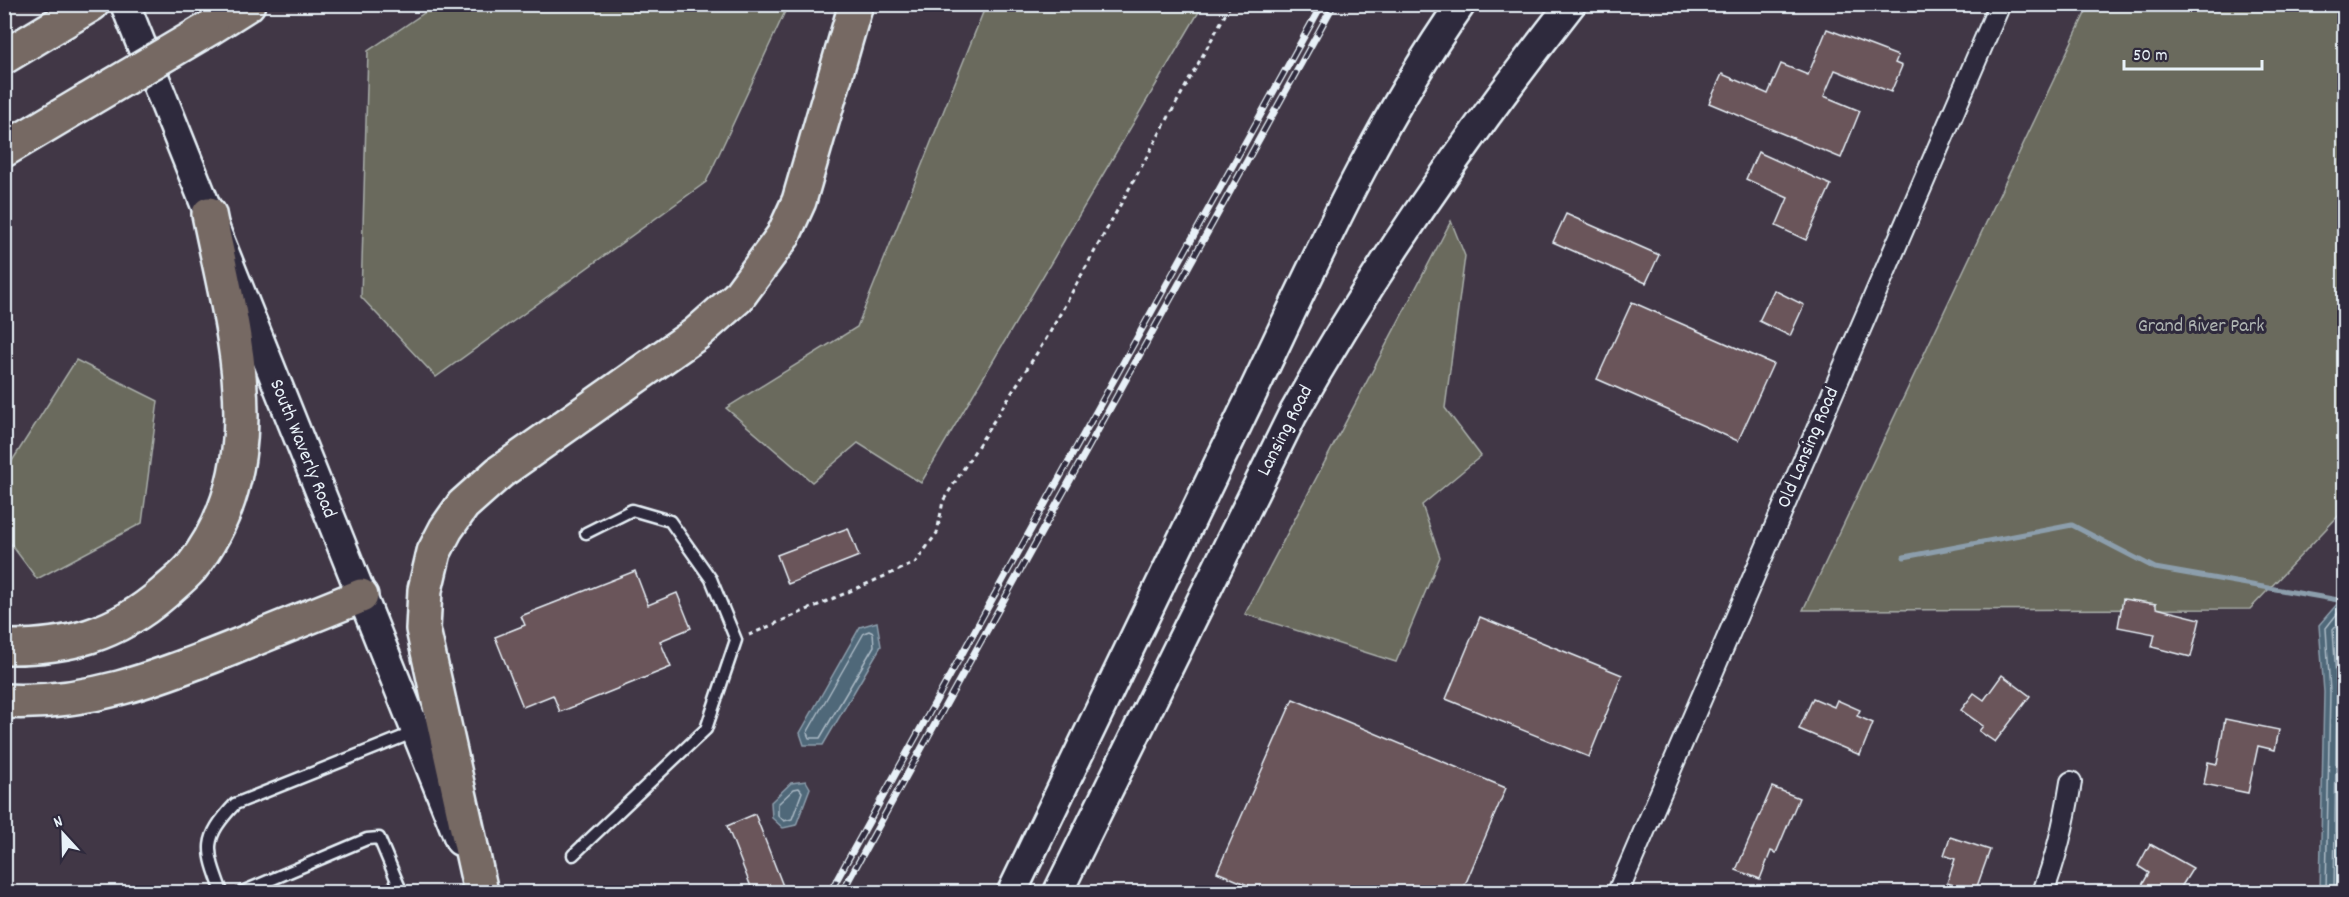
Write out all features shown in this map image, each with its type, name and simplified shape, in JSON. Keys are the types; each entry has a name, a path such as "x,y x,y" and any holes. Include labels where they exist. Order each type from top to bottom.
{"highway":[{"path":"4,57 92,4"},
{"path":"4,150 248,4"},
{"path":"481,892 423,628 425,590 435,552 454,516 485,483 696,334 726,309 750,283 783,236 799,201 856,4"},
{"path":"4,155 46,125"},
{"path":"4,647 59,645 110,628 145,609 189,570 210,542 237,475 242,436 238,360 209,214"},
{"path":"4,701 31,702 96,694 152,680 361,596"}],"main road":[{"name":"South Waverly Road","path":"125,4 414,732 481,892"},
{"path":"1012,892 1334,224 1392,112 1461,4"},
{"name":"Lansing Road","path":"1058,892 1287,427 1333,342 1376,274 1459,153 1571,4"}],"street":[{"name":"Old Lansing Road","path":"1618,892 2000,4"},
{"path":"2043,892 2053,867 2071,782"}],"lane":[{"path":"573,855 706,729 736,640 711,579 670,521 632,510 586,533"},
{"path":"222,892 215,873 209,843 217,823 235,804 414,732"},
{"path":"242,892 367,838 379,838 401,889 384,892"}],"path":[{"path":"736,640 915,563 937,533 943,501 1049,334 1231,4"}],"green space":[{"path":"436,5 788,5 706,182 436,377 361,297 368,51"},
{"path":"986,5 1203,5 921,483 858,443 812,482 726,408 857,327"},
{"name":"Grand River Park","path":"2089,5 2344,5 2344,510 2250,609 1803,610"},
{"path":"1451,221 1465,256 1445,408 1481,456 1422,505 1440,557 1396,662 1245,614"},
{"path":"76,360 158,401 142,523 37,579 5,536 5,472"}],"water":[{"path":"2344,596 2344,892 2320,892 2324,692 2319,625"},
{"path":"877,622 881,646 823,745 804,745 800,733 860,627"},
{"path":"806,781 810,788 796,825 783,828 772,818 771,802 791,783"}],"building":[{"path":"1827,29 1898,56 1895,63 1902,66 1891,92 1835,70 1824,96 1860,111 1841,158 1709,103 1722,74 1768,94 1781,64 1808,75"},
{"path":"1758,152 1831,185 1806,240 1776,226 1788,198 1746,179"},
{"path":"1566,214 1659,255 1646,283 1553,242"},
{"path":"1774,290 1804,305 1790,336 1759,321"},
{"path":"1632,302 1773,364 1738,441 1597,379"},
{"path":"848,528 859,556 788,584 777,555"},
{"path":"635,571 648,605 677,593 691,628 660,641 671,667 560,712 553,695 523,707 495,637 525,625 521,616"},
{"path":"2123,599 2156,604 2156,608 2200,619 2191,657 2152,647 2155,634 2118,627"},
{"path":"1480,617 1622,675 1589,757 1446,699"},
{"path":"2002,675 2030,696 1995,742 1979,731 1983,726 1961,710 1974,693 1984,700"},
{"path":"1813,698 1834,707 1837,700 1860,710 1857,716 1873,723 1860,755 1799,729"},
{"path":"1293,699 1506,788 1462,892 1264,892 1217,872"},
{"path":"2225,719 2279,730 2275,750 2258,746 2248,793 2204,784 2208,762 2217,764"},
{"path":"1772,787 1799,798 1776,853 1771,851 1760,879 1736,870"},
{"path":"755,814 783,886 766,892 753,892 727,826"},
{"path":"1950,837 1990,850 1975,892 1947,883 1955,859 1944,855"},
{"path":"2150,844 2193,868 2178,892 2138,892 2149,873 2138,866"}],"waterway":[{"path":"1904,557 2072,525 2155,568 2344,601"}],"railway":[{"path":"830,892 1322,4"},
{"path":"842,892 1334,4"}]}
